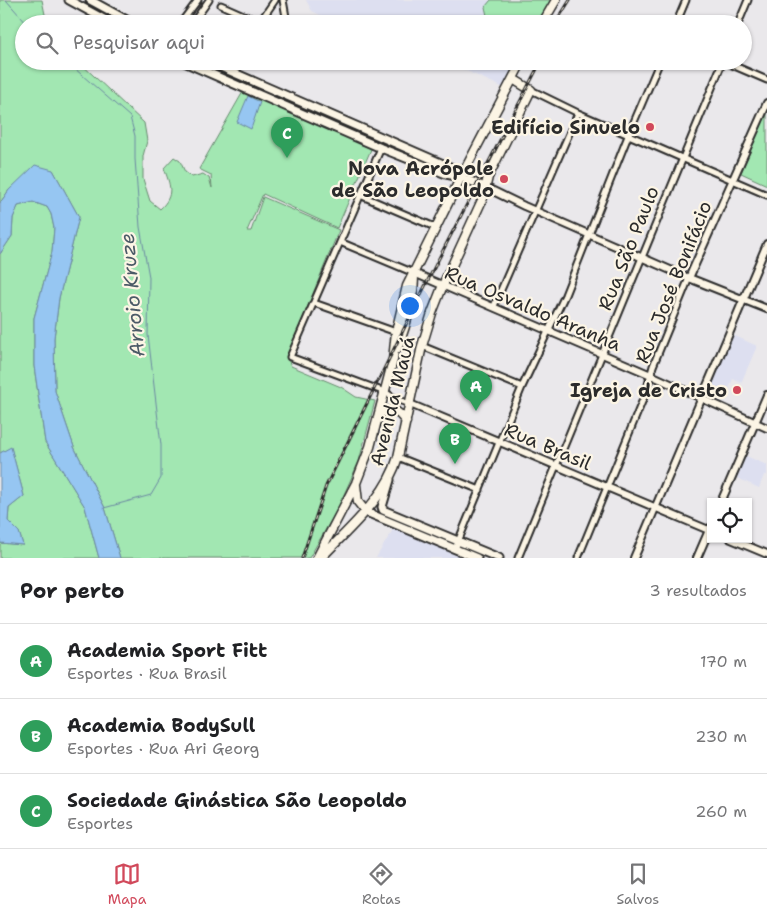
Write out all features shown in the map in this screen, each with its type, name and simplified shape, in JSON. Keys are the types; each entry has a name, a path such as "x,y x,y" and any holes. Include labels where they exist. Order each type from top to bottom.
{"main road":[{"path":"69,0 96,15"},
{"path":"90,0 118,15"},
{"path":"547,15 556,0"},
{"path":"202,70 381,148 446,174 461,177 485,187"},
{"path":"227,70 450,167 461,177"},
{"name":"Avenida Mauá","path":"393,360 396,332 407,286 461,177 518,70"},
{"path":"513,79 531,90"},
{"name":"Avenida Mauá","path":"321,558 366,512 392,474 406,422 422,346 432,313 483,198 488,177 531,90"},
{"path":"291,109 294,100"},
{"name":"Avenida Mauá","path":"317,558 356,483 370,447 393,360 408,315 414,288 414,273"},
{"path":"379,414 388,410 394,410 400,413 406,422"},
{"path":"392,474 382,509 500,558"},
{"path":"356,483 358,502 366,512 477,558"}],"street":[{"path":"187,15 198,0"},
{"path":"267,15 275,0"},
{"path":"283,0 286,15"},
{"path":"680,15 686,0"},
{"path":"742,15 748,0"},
{"path":"197,15 206,1"},
{"path":"221,5 244,15"},
{"path":"455,549 522,387 549,331 656,70"},
{"name":"Rua São Paulo","path":"518,558 719,70"},
{"path":"744,70 767,80"},
{"path":"531,90 578,113 767,195"},
{"name":"Rua José Bonifácio","path":"578,558 646,392 689,278 767,103"},
{"path":"494,306 578,113"},
{"path":"381,148 314,303 396,332"},
{"path":"485,187 534,211 689,278 767,309"},
{"path":"360,195 437,228"},
{"name":"Rua Osvaldo Aranha","path":"340,242 494,306 767,428"},
{"path":"634,558 742,299 767,244"},
{"name":"Rua Brasil","path":"314,303 290,357 385,392 396,399 606,488 707,528"},
{"path":"422,346 522,387"},
{"path":"724,498 767,395"},
{"path":"398,456 480,490"},
{"path":"697,558 707,536"},
{"path":"740,543 766,554"}],"shaded area":[{"path":"306,0 555,0 546,15 320,15 312,11"},
{"path":"465,70 514,70 504,88"},
{"path":"733,335 757,346 741,383 733,379 724,400 708,393"},
{"path":"746,456 767,465 767,475 764,475 759,488 737,478"},
{"path":"395,526 460,553 458,558 376,558"}],"green space":[{"path":"0,0 42,0 45,15 15,15 15,70 88,70 144,123 147,141 143,156 143,179 150,201 160,209 168,199 170,190 164,168 174,157 180,161 185,172 192,177 203,174 209,178 212,188 211,175 199,169 244,90 372,147 337,228 263,194 247,231 251,231 263,197 339,230 287,357 291,366 341,387 356,397 375,401 359,461 337,510 309,558 120,558 105,508 74,447 55,391 54,338 59,298 79,217 53,170 9,190 0,203"},
{"path":"491,0 555,0 546,15 487,15 485,7"},
{"path":"767,110 767,185 741,173"},
{"path":"33,202 47,207 51,214 54,228 52,252 34,318 34,366 45,442 85,507 99,558 0,558 0,543 23,545 19,532 8,521 9,508 24,496 11,448 0,453 0,254 12,236 13,218 18,206"}],"water":[{"path":"248,96 260,102 251,129 237,122"},
{"path":"35,165 53,170 79,217 59,298 54,338 55,391 74,447 105,508 120,558 99,558 85,507 45,442 34,366 34,318 52,252 54,228 51,214 47,207 33,202 18,206 13,218 12,236 0,254 0,203 9,190"},
{"path":"11,447 24,496 9,508 8,521 19,532 23,545 0,543 0,453"}],"waterway":[{"name":"Arroio Kruze","path":"6,0 19,15"},
{"name":"Arroio Kruze","path":"76,70 130,117 135,136 140,227 149,277 148,335 161,445 161,478 151,495 104,508"}],"railway":[{"path":"561,15 570,0"},
{"path":"302,558 326,486 437,262 536,70"}],"place":[{"name":"Edifício Sinuelo","path":"650,127"},
{"name":"Sociedade Ginástica São Leopoldo","path":"287,158"},
{"name":"Nova Acrópole de São Leopoldo","path":"504,179"},
{"name":"Igreja de Cristo","path":"737,390"},
{"name":"Academia Sport Fitt","path":"476,411"},
{"name":"Academia BodySull","path":"455,464"}]}
